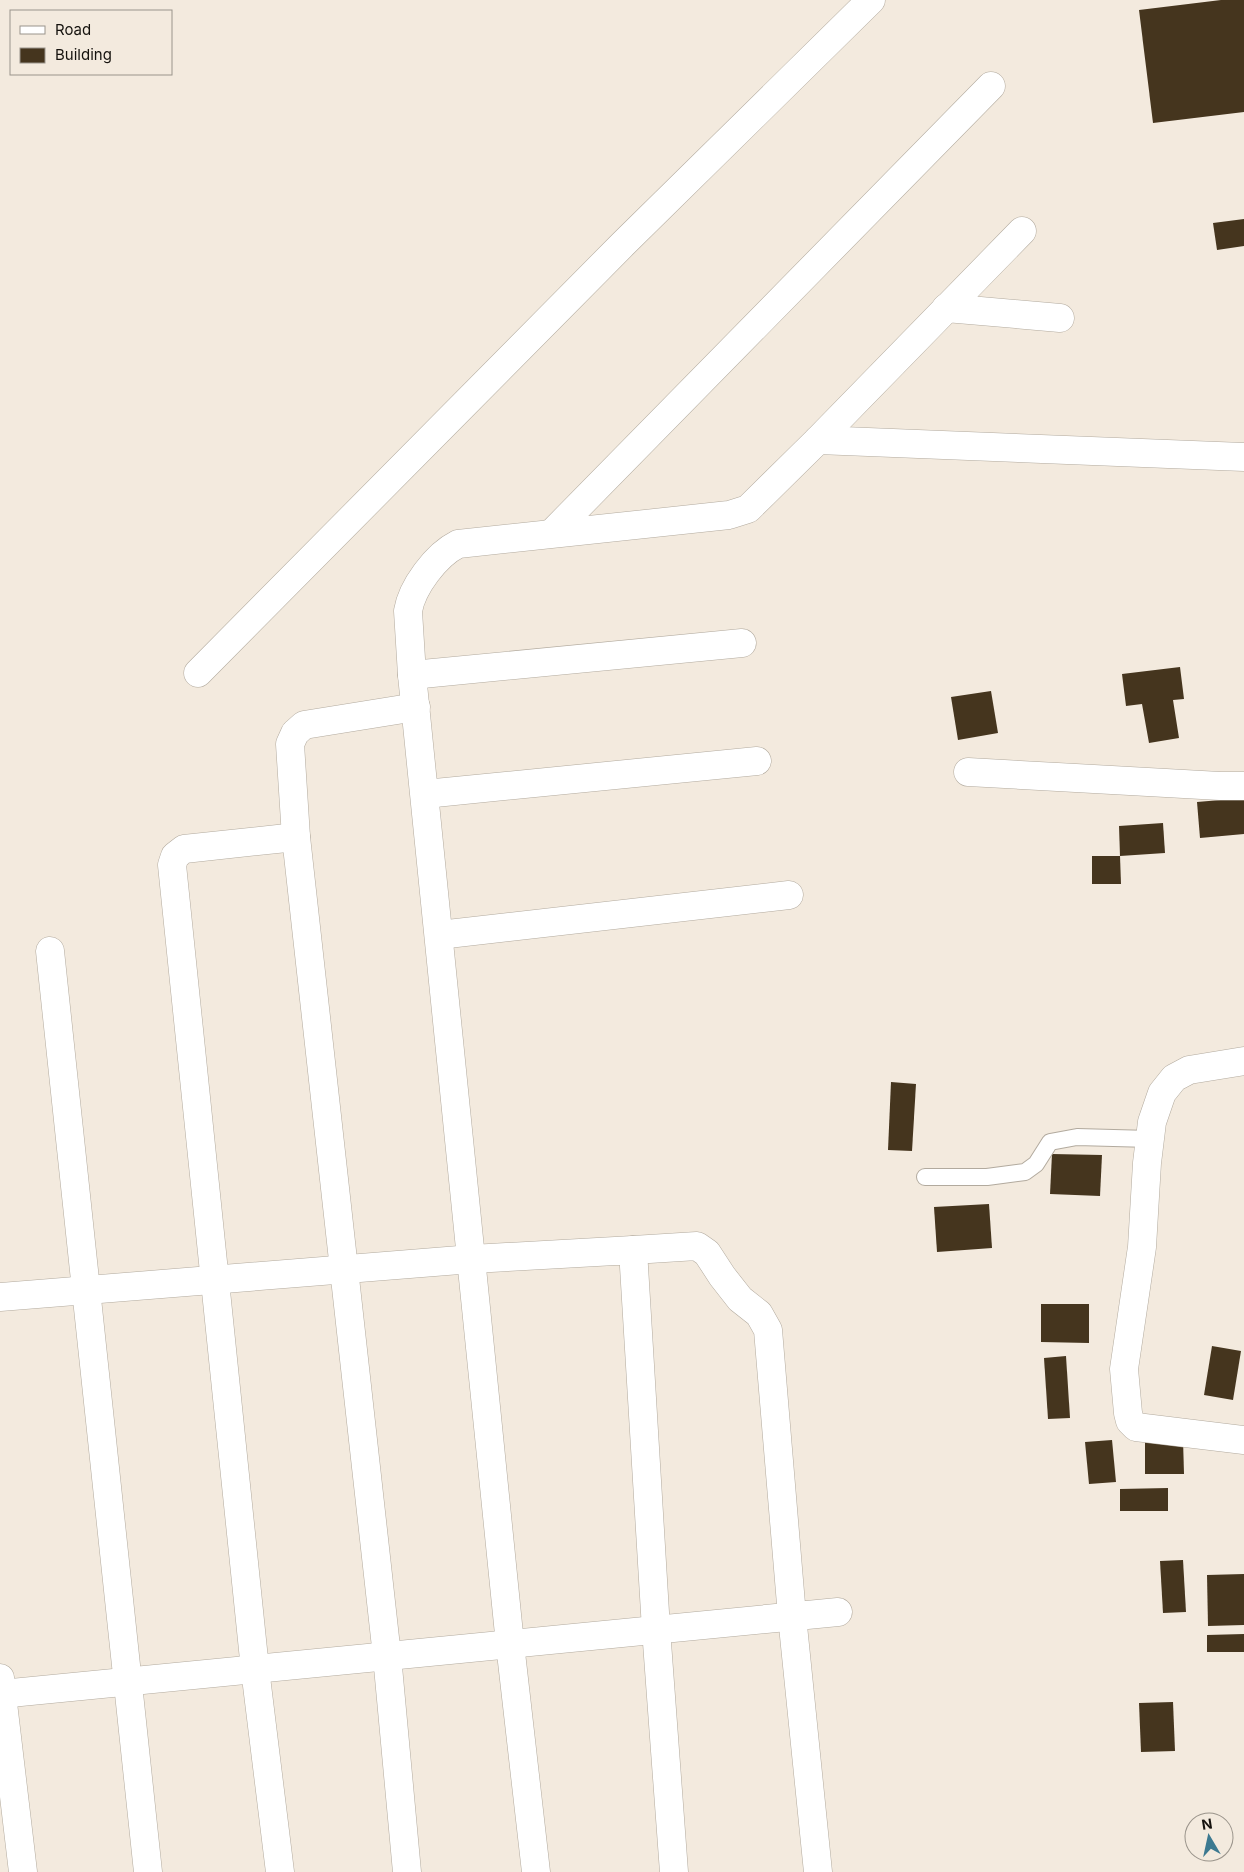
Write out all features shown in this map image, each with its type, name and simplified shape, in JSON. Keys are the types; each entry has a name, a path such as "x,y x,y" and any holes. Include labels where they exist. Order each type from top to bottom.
{"street":[{"path":"198,674 609,258 871,0"},
{"path":"552,533 991,86"},
{"path":"536,1872 510,1644 412,675 408,612 410,602 420,582 444,553 458,544 736,514 748,509 1022,231"},
{"path":"946,308 1060,318"},
{"path":"818,440 1244,457"},
{"path":"412,675 742,643"},
{"path":"407,1872 387,1656 296,838 290,744 294,733 304,725 416,707"},
{"path":"425,794 757,761"},
{"path":"968,772 1244,786"},
{"path":"280,1872 255,1669 172,864 175,856 184,849 296,838"},
{"path":"439,935 789,895"},
{"path":"50,951 126,1682 148,1872"},
{"path":"1244,1061 1189,1070 1174,1078 1162,1094 1152,1122 1142,1247 1124,1369 1128,1413 1130,1421 1136,1427 1244,1440"},
{"path":"0,1297 472,1259 697,1246 707,1253 740,1299 758,1314 768,1330 792,1616 818,1872"},
{"path":"633,1250 656,1629 674,1872"},
{"path":"23,1872 1,1689 126,1682 838,1612"}],"lane":[{"path":"926,1177 987,1177 1026,1172 1036,1164 1050,1142 1077,1137 1150,1138"}],"building":[{"path":"1221,0 1244,0 1244,112 1153,123 1139,10"},
{"path":"1244,219 1244,246 1217,250 1213,223"},
{"path":"1180,667 1184,699 1173,700 1179,738 1149,743 1142,704 1126,706 1122,674"},
{"path":"991,691 998,733 958,740 951,697"},
{"path":"1244,798 1244,834 1200,838 1197,802"},
{"path":"1163,823 1165,853 1120,856 1119,826"},
{"path":"1092,856 1120,856 1121,884 1092,884"},
{"path":"891,1082 916,1084 912,1151 888,1150"},
{"path":"1052,1154 1102,1155 1100,1196 1050,1194"},
{"path":"989,1204 992,1248 937,1252 934,1207"},
{"path":"1041,1304 1089,1304 1089,1343 1041,1342"},
{"path":"1212,1346 1241,1351 1233,1400 1204,1395"},
{"path":"1066,1356 1070,1418 1048,1419 1044,1358"},
{"path":"1183,1439 1184,1474 1145,1474 1145,1440"},
{"path":"1112,1440 1116,1482 1089,1484 1085,1442"},
{"path":"1168,1488 1168,1511 1120,1511 1120,1489"},
{"path":"1183,1560 1186,1612 1163,1613 1160,1561"},
{"path":"1244,1574 1244,1625 1208,1626 1207,1575"},
{"path":"1244,1634 1244,1652 1207,1652 1207,1635"},
{"path":"1173,1702 1175,1751 1141,1752 1139,1703"}]}
